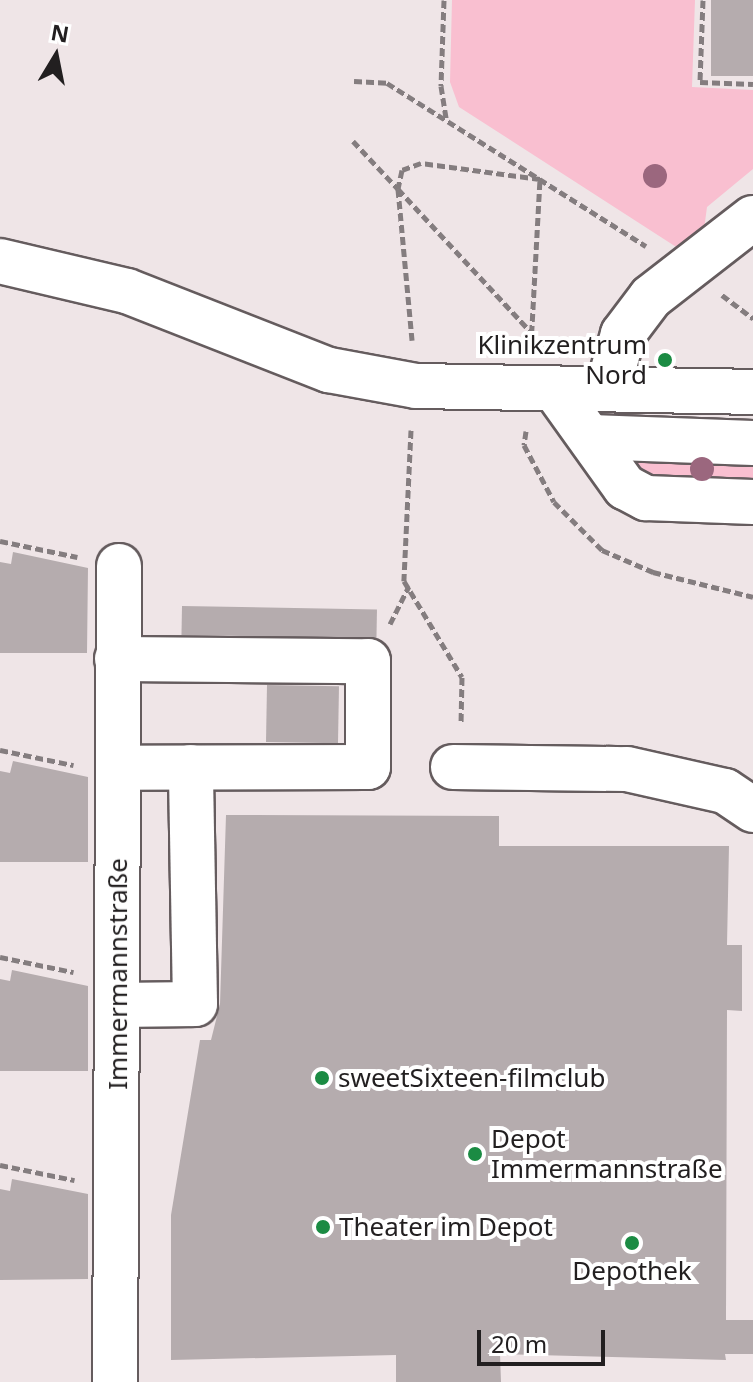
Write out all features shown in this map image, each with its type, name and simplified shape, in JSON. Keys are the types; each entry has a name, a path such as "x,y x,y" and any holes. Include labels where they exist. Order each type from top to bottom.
{"street":[{"path":"608,388 623,334 651,297 753,218"},
{"path":"0,261 127,291 329,370 416,386 753,392"},
{"path":"554,388 625,487 646,498 753,502"},
{"path":"591,437 753,443"},
{"name":"Immermannstraße","path":"115,1382 119,566"},
{"path":"117,659 368,661 368,767 118,768"},
{"path":"457,754 657,773 725,791 753,810"},
{"path":"119,993 195,1004 191,767"}],"path":[{"path":"444,0 441,86 446,120"},
{"path":"703,0 700,82 753,84"},
{"path":"354,81 387,83 685,271 753,318"},
{"path":"353,141 532,333 540,179"},
{"path":"457,754 462,677 417,597 404,581 416,386 398,189 402,170 421,163 540,179"},
{"path":"0,541 119,566"},
{"path":"0,750 118,768"},
{"path":"0,957 119,993"},
{"path":"0,1165 117,1189"}],"shaded area":[{"path":"452,0 695,0 692,87 753,90 753,169 707,207 703,237 684,252 459,107 450,82"},
{"path":"753,453 753,490 649,486 631,468 635,455"}],"building":[{"path":"711,0 753,0 753,76 711,76"},
{"path":"13,552 88,568 87,653 0,653 0,562 11,564"},
{"path":"182,606 377,609 376,638 181,635"},
{"path":"267,685 339,686 338,743 266,742"},
{"path":"13,761 88,777 88,862 0,862 0,771 10,773"},
{"name":"Depot Immermannstraße","path":"226,815 499,816 499,846 729,846 727,945 742,945 742,1011 727,1010 726,1320 753,1320 753,1354 725,1354 726,1360 500,1354 501,1382 396,1382 396,1355 171,1360 171,1215 200,1040 211,1040 220,1004"},
{"path":"12,970 88,986 88,1071 0,1071 0,979 10,981"},
{"path":"12,1179 88,1194 88,1279 0,1280 0,1189 10,1191"}],"place":[{"name":"Klinikzentrum Nord","path":"665,360"},
{"name":"sweetSixteen-filmclub","path":"322,1078"},
{"name":"Depot Immermannstraße","path":"475,1154"},
{"name":"Theater im Depot","path":"323,1227"},
{"name":"Depothek","path":"632,1243"}]}
